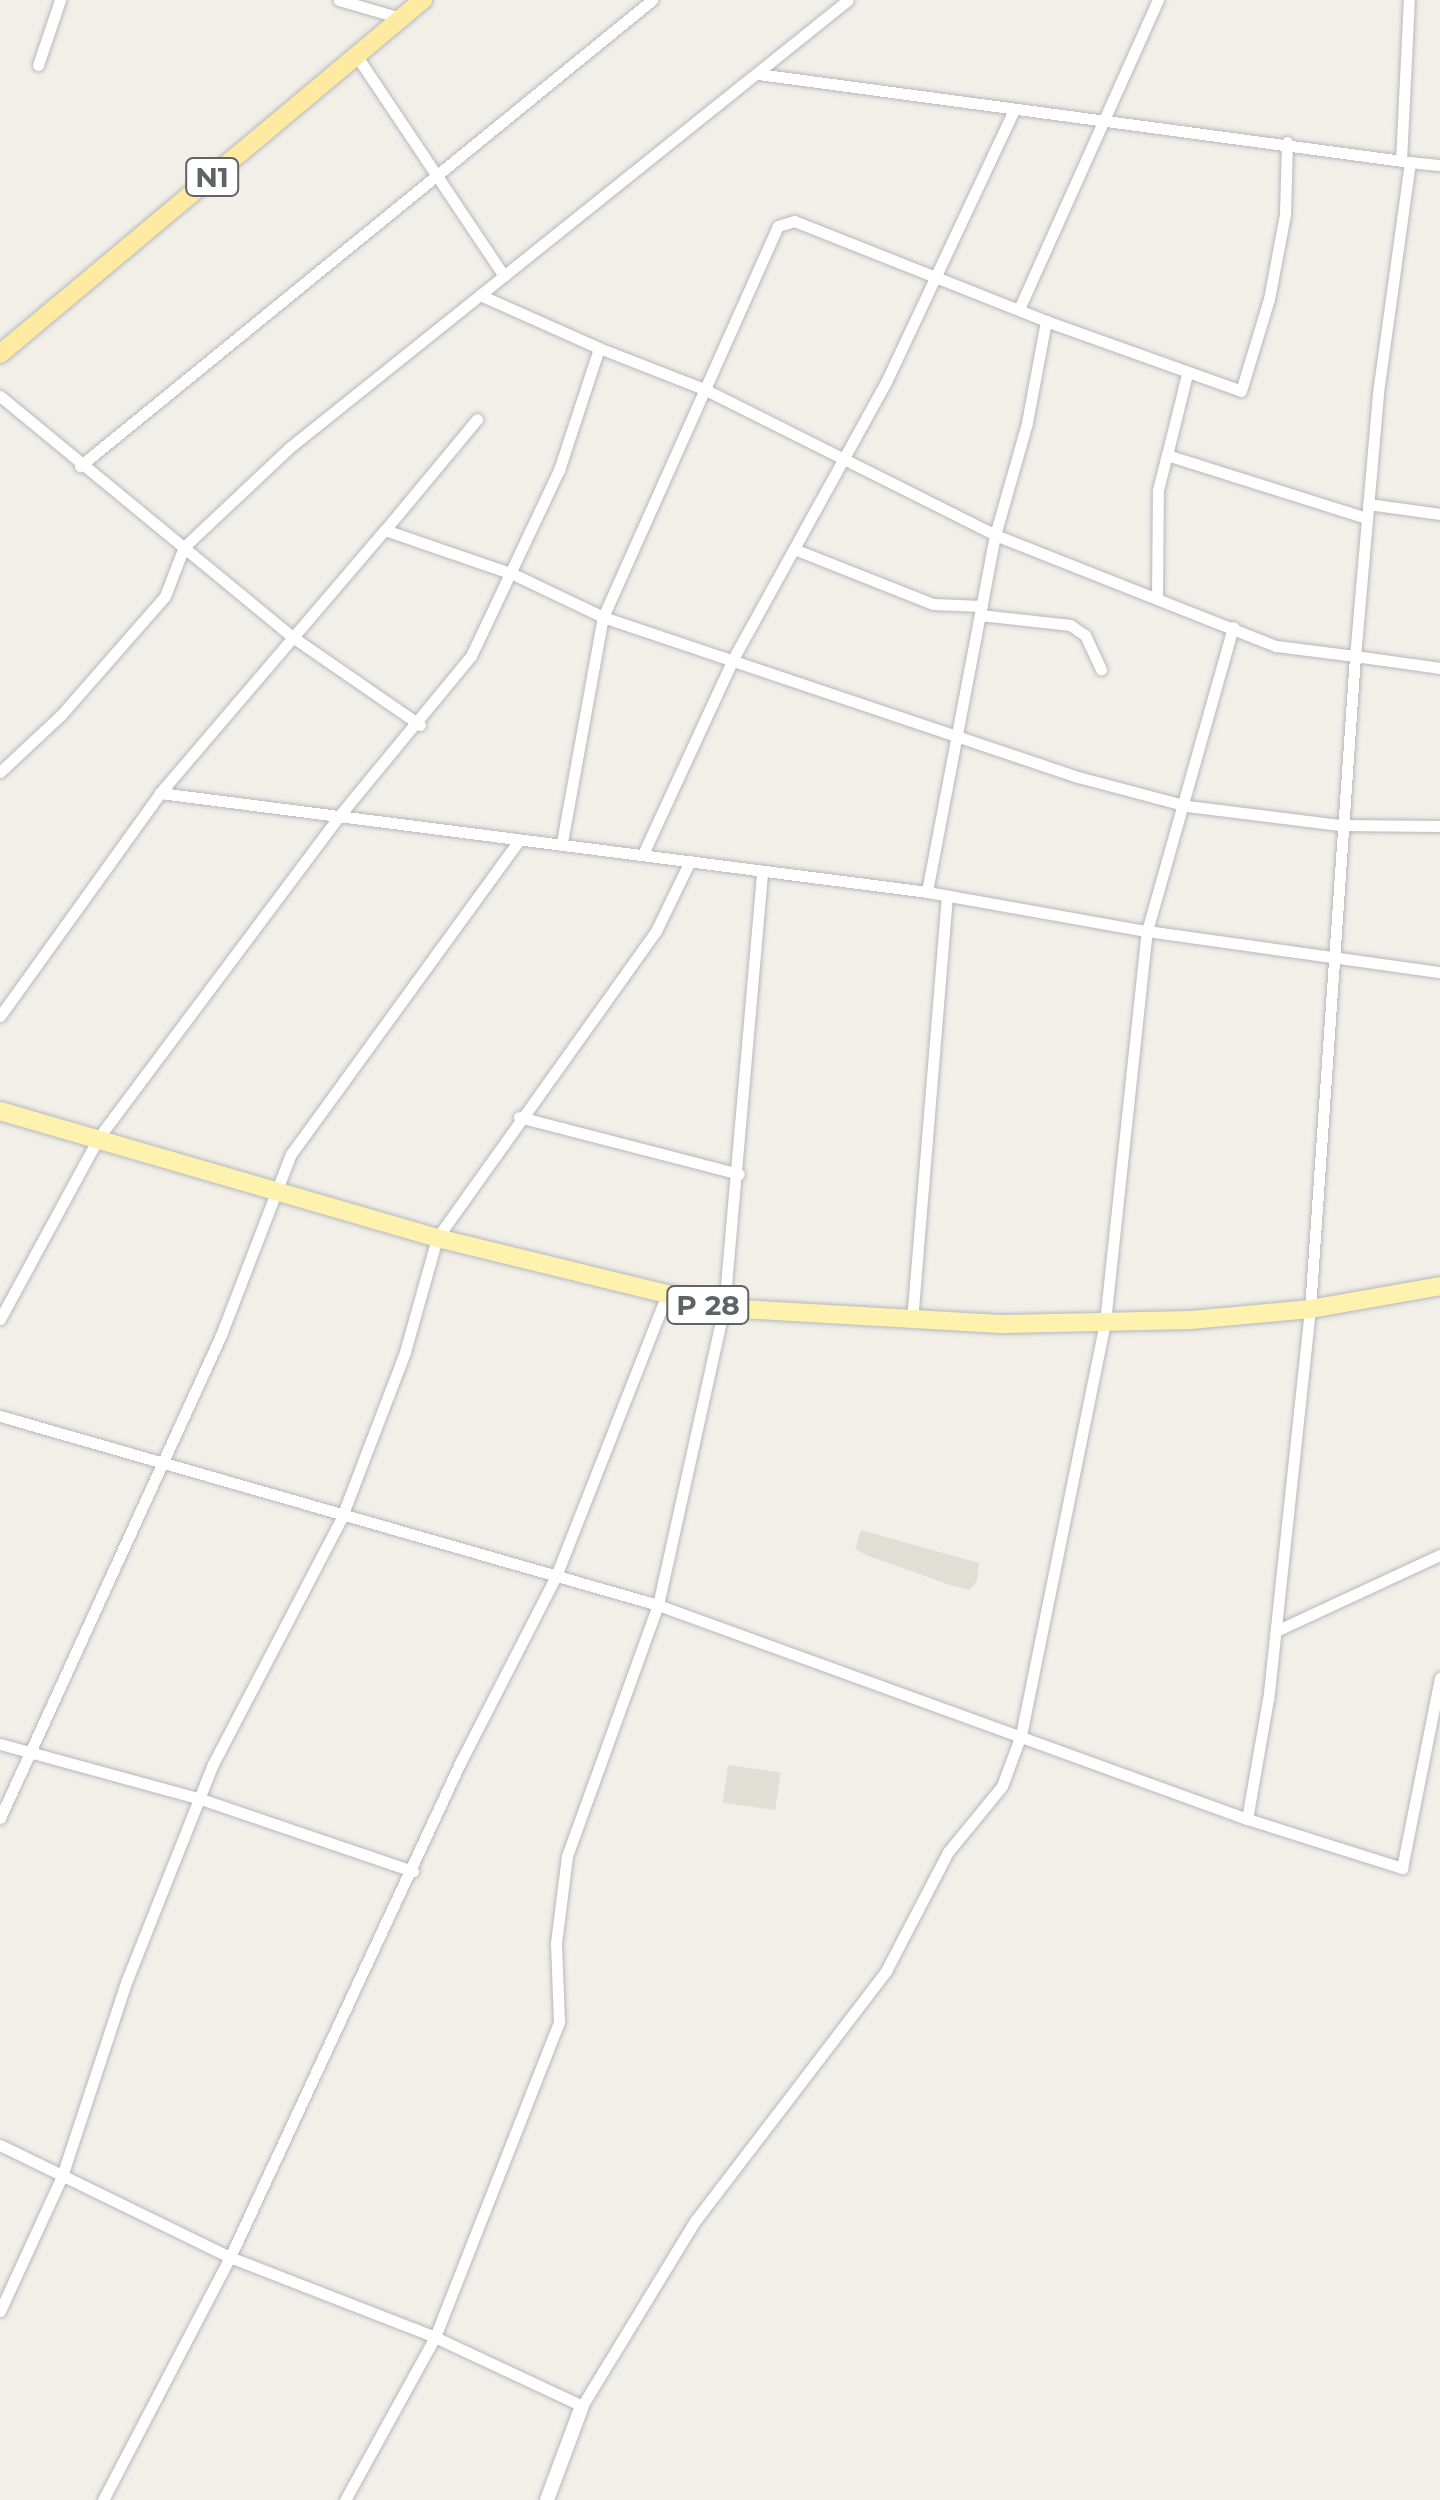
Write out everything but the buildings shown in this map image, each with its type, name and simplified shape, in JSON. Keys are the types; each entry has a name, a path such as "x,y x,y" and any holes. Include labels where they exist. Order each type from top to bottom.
{"highway":[{"name":"N1","path":"0,354 423,0"}],"main road":[{"name":"P 28","path":"0,1111 437,1238 666,1297 724,1308 912,1321 1105,1322 1310,1309 1440,1286"}],"street":[{"path":"38,65 60,0"},
{"path":"339,0 401,18"},
{"path":"80,466 652,0"},
{"path":"0,772 165,596 184,547 288,448 848,0"},
{"path":"1018,309 1158,0"},
{"path":"1247,1820 1276,1631 1310,1309 1340,825 1368,511 1406,162 1409,0"},
{"path":"356,55 504,276"},
{"path":"758,74 1440,165"},
{"path":"643,854 732,659 844,461 940,276 1014,110"},
{"path":"562,842 603,618 704,389 785,221 940,276 1235,392 1246,386 1285,214 1287,142"},
{"path":"480,296 704,389 995,536 1300,652 1440,668"},
{"path":"926,892 995,536 1027,424 1046,320"},
{"path":"0,1319 99,1137 338,816 420,725 471,656 559,470 599,348"},
{"path":"1157,597 1158,490 1187,374"},
{"path":"0,396 80,466 294,638 420,725"},
{"path":"0,1016 160,794 477,419"},
{"path":"1167,455 1368,511 1440,514"},
{"path":"385,530 513,574 603,618 956,738 1187,806 1340,825 1440,826"},
{"path":"794,550 933,604 1070,625 1085,635 1102,669"},
{"path":"547,2500 582,2406 695,2221 886,1971 948,1852 1002,1786 1021,1734 1105,1322 1147,932 1187,806 1233,627"},
{"path":"160,794 519,840 562,842 926,892 1147,932 1440,972"},
{"path":"0,1818 221,1335 273,1190 315,1116 519,840"},
{"path":"0,2310 62,2176 127,1980 200,1799 340,1518 406,1352 437,1238 519,1117 656,931 690,861"},
{"path":"344,2500 435,2337 559,2022 556,1943 566,1856 658,1605 724,1308 739,1174 762,872"},
{"path":"912,1321 947,897"},
{"path":"519,1117 739,1174"},
{"path":"103,2500 230,2257 414,1872 460,1761 556,1576 666,1297"},
{"path":"0,1416 340,1518 658,1605 1021,1734 1247,1820 1402,1868 1440,1678"},
{"path":"1276,1631 1440,1555"},
{"path":"0,1744 31,1756 200,1799 414,1872"},
{"path":"0,2146 230,2257 435,2337 582,2406"}],"shaded area":[{"path":"861,1530 979,1563 977,1581 970,1590 866,1555 855,1549"},
{"path":"728,1765 780,1772 775,1810 723,1803"}]}
